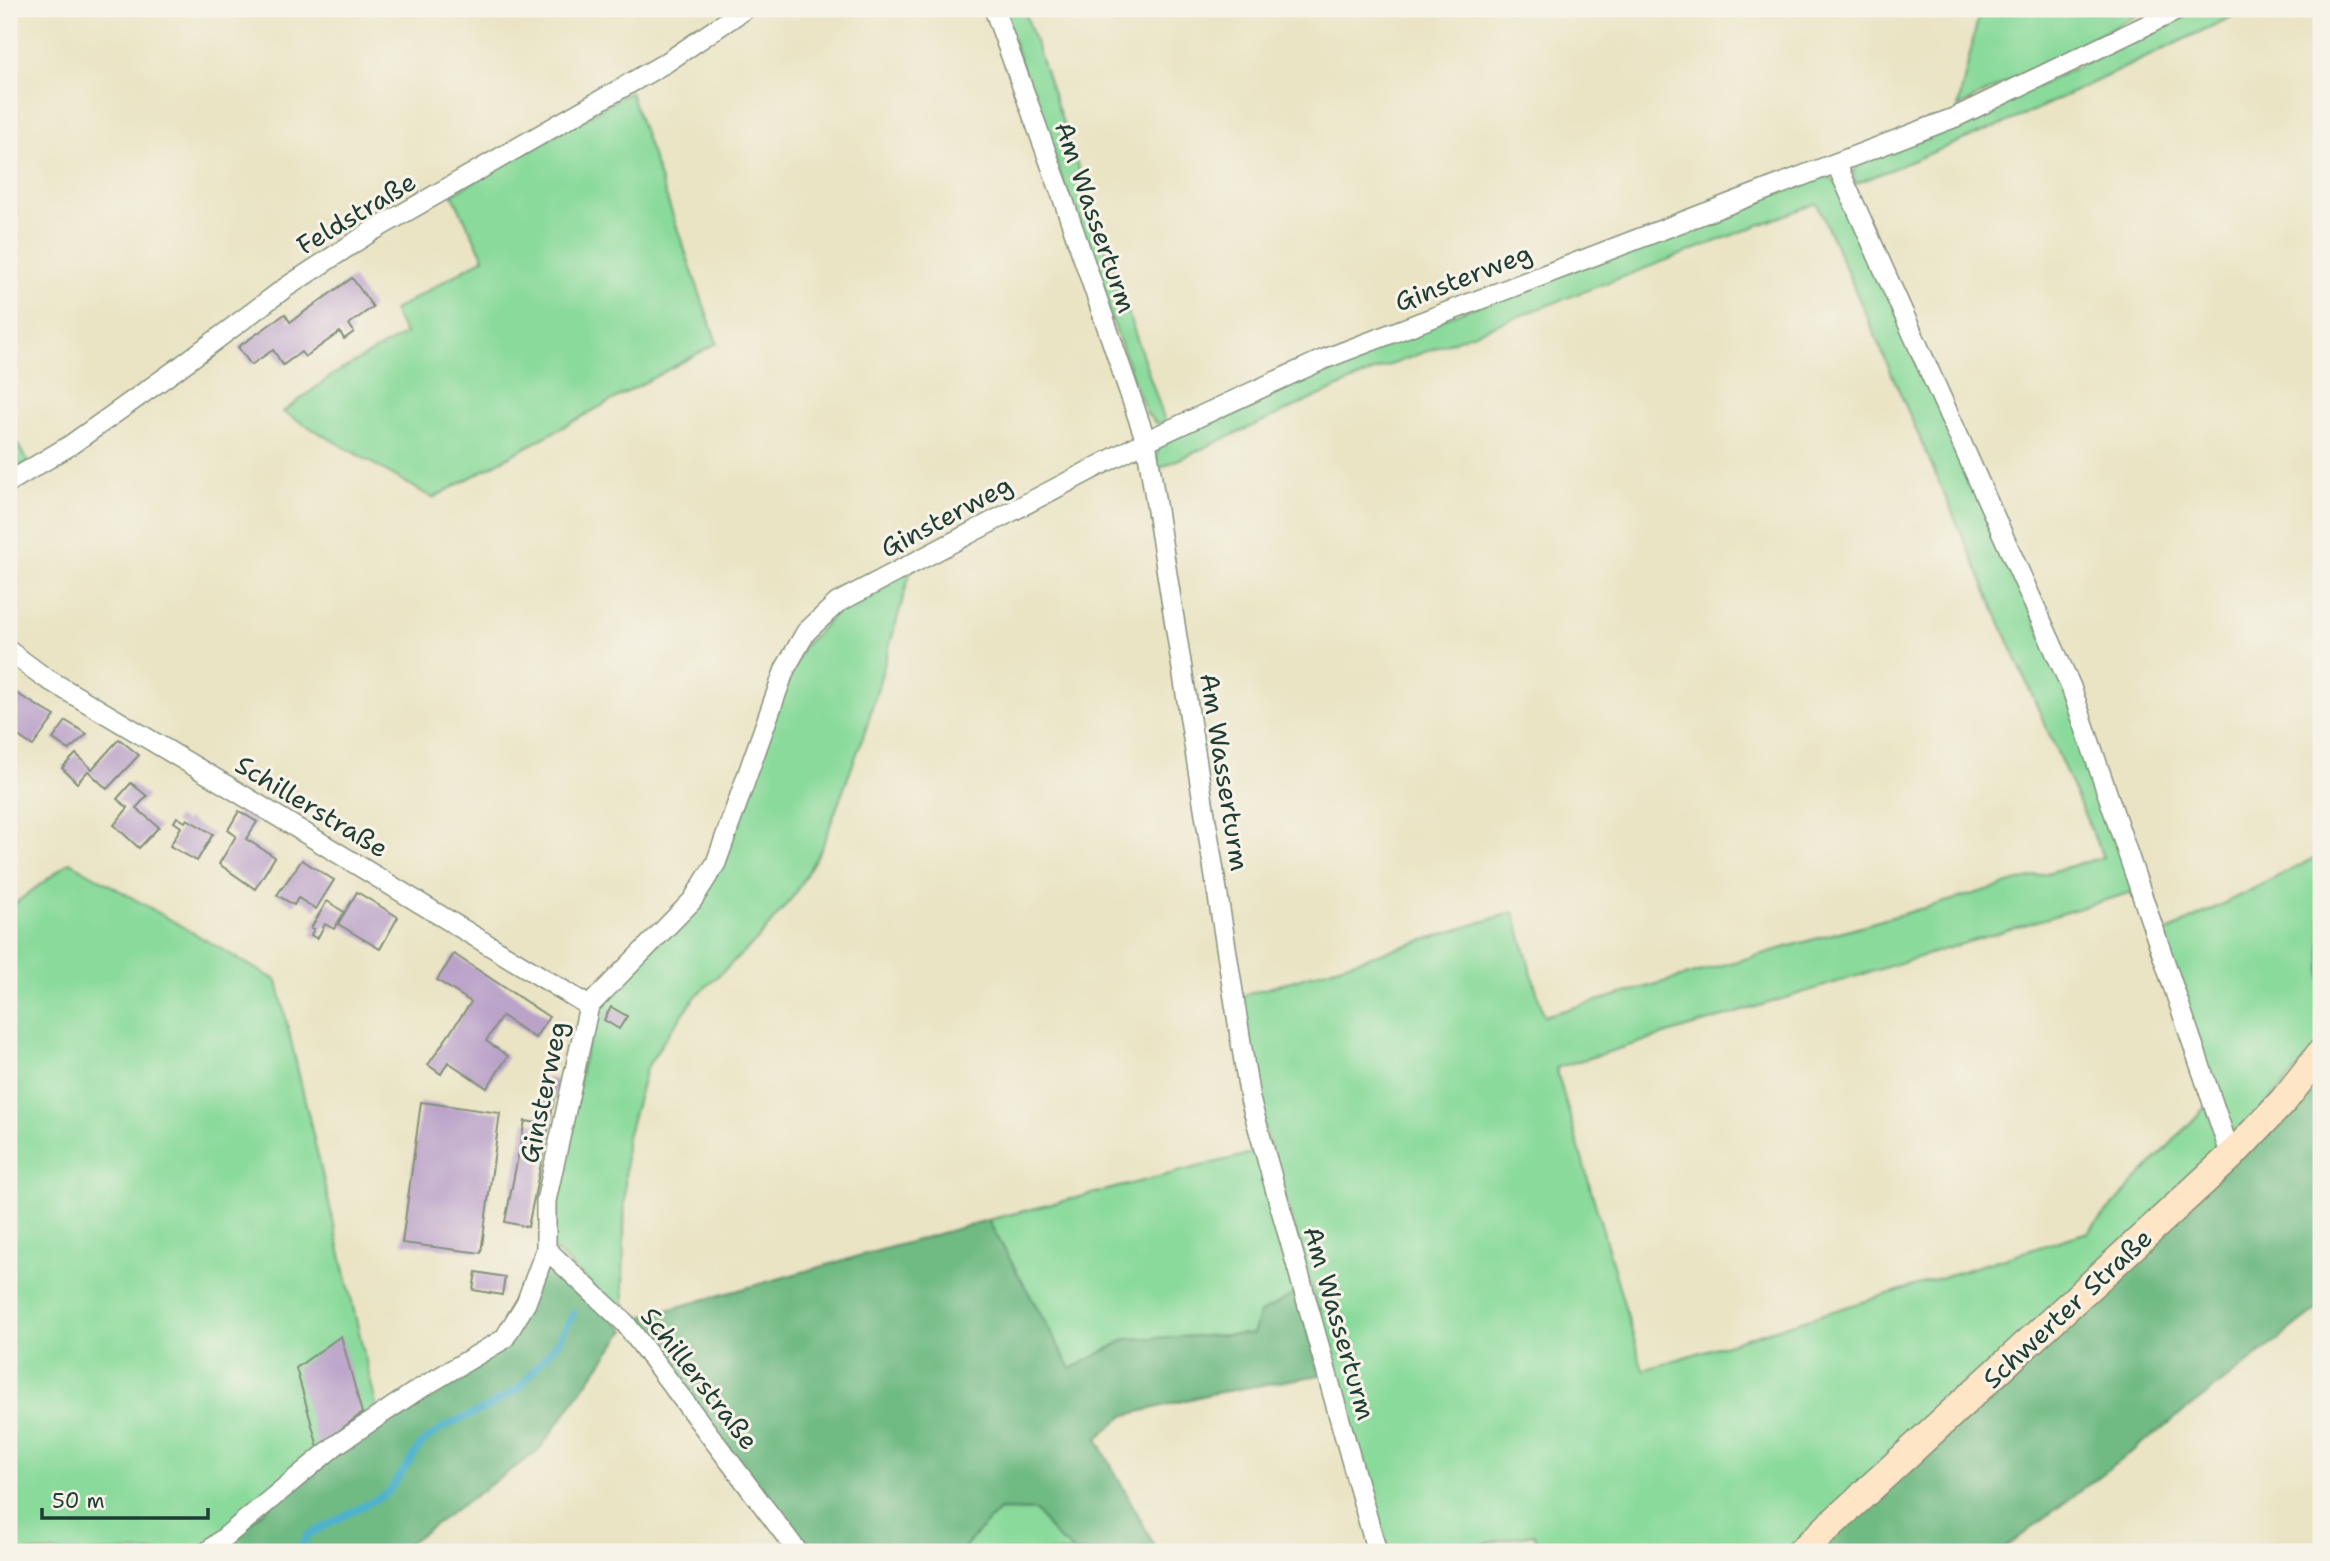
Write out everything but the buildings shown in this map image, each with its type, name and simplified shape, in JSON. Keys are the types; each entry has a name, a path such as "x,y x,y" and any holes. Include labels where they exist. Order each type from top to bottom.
{"main road":[{"name":"Schwerter Straße","path":"1801,1552 2231,1156 2284,1100 2321,1053"}],"street":[{"name":"Feldstraße","path":"9,482 69,446 285,288 369,233 667,62 745,9"},
{"name":"Am Wasserturm","path":"994,9 1146,441 1250,1099 1377,1552"},
{"name":"Ginsterweg","path":"207,1552 336,1445 416,1391 504,1339 526,1303 546,1249 546,1201 589,1006 692,901 716,863 785,669 806,632 836,603 1146,441 1322,360 1956,117 2180,9"},
{"path":"1836,163 2071,687 2231,1156"},
{"name":"Schillerstraße","path":"9,651 44,677 589,1006"},
{"name":"Schillerstraße","path":"546,1249 625,1323 799,1552"}],"green space":[{"path":"1002,9 1024,9 1166,424 1156,423 1147,414 1137,390"},
{"path":"1980,9 2148,9 2148,10 1958,107"},
{"path":"2195,9 2248,9 2027,114 1855,184 1853,173 1859,161 1958,125"},
{"path":"630,92 717,343 433,498 283,412 334,374 405,334 393,311 484,258 452,194"},
{"path":"1814,177 1830,177 1841,189 2066,690 2139,890 1556,1068 1643,1370 2088,1232 2209,1103 2226,1152 1790,1552 1541,1552 1534,1534 1441,1552 1389,1552 1255,1096 1239,997 1514,912 1544,1016 2103,857 1817,203 1372,372 1155,470 1158,445 1320,366"},
{"path":"9,431 28,462 9,473"},
{"path":"911,570 866,729 822,847 795,894 758,939 697,995 646,1069 626,1141 623,1284 625,1315 549,1245 550,1200 596,1007 696,904 802,648 843,606"},
{"path":"2321,855 2321,1043 2231,1144 2162,934"},
{"path":"70,862 277,981 378,1413 201,1552 9,1552 9,908"},
{"path":"2321,1066 2321,1307 2000,1552 1816,1552"},
{"path":"1261,1151 1298,1292 1253,1334 1127,1339 1071,1369 988,1220"},
{"path":"988,1220 1071,1369 1127,1339 1253,1334 1260,1313 1298,1292 1320,1375 1210,1394 1123,1416 1097,1439 1158,1552 1075,1552 1056,1537 1036,1511 999,1510 962,1552 806,1552 631,1320"},
{"path":"547,1259 625,1330 539,1450 396,1552 214,1552 338,1449 506,1342"},
{"path":"999,1510 1036,1511 1056,1537 1075,1552 963,1552 967,1544"}],"waterway":[{"path":"297,1552 308,1535 388,1493 422,1443 444,1427 492,1405 519,1388 558,1342 574,1313"}]}
